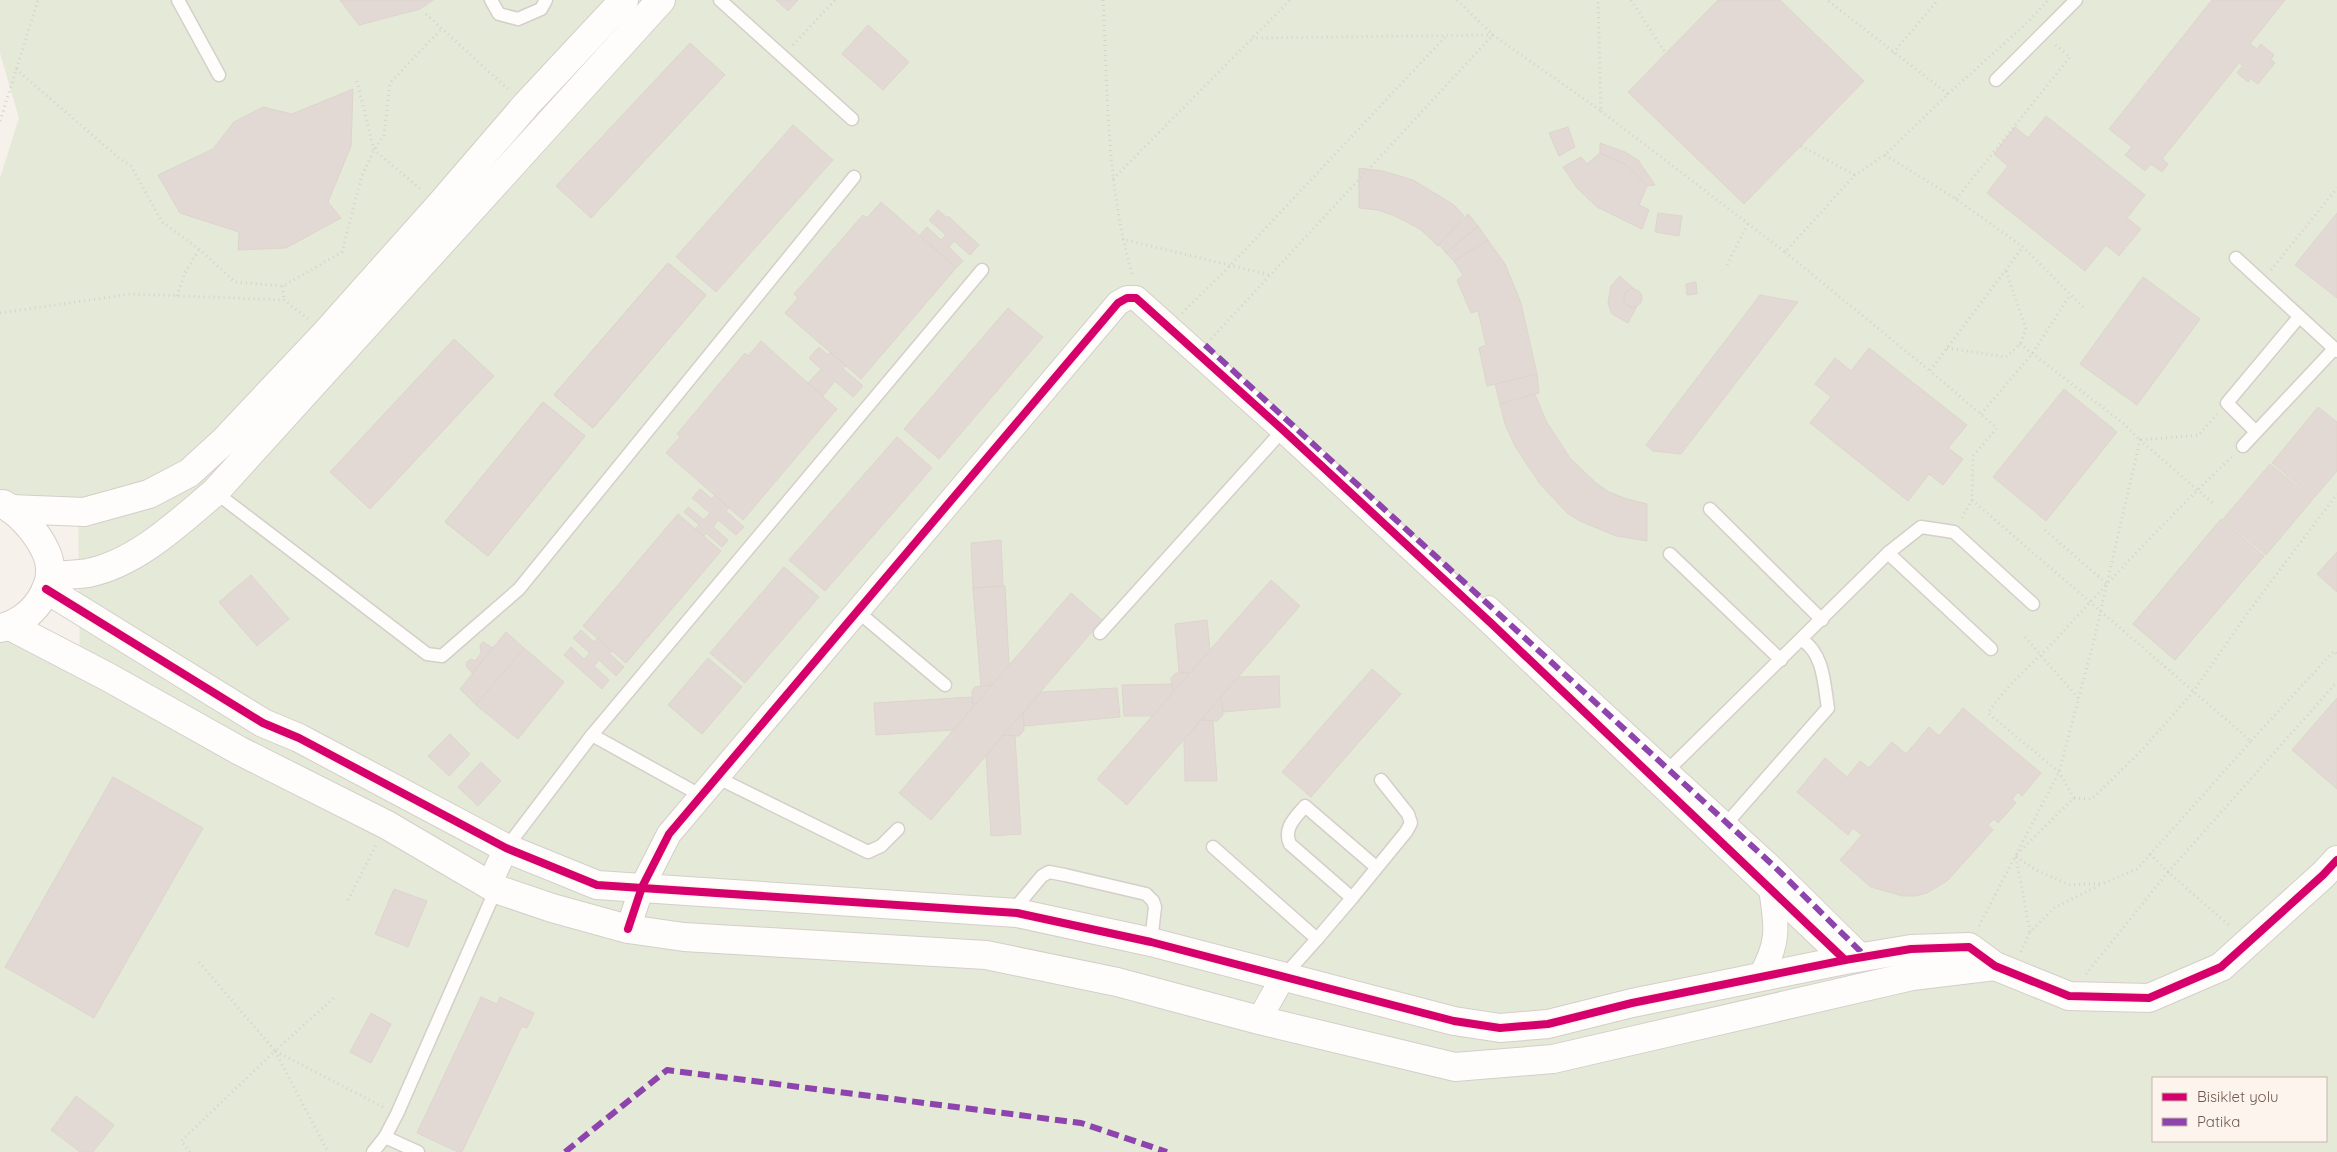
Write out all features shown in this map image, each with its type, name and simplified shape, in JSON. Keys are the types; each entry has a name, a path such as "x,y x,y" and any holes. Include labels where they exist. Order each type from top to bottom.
{"street":[{"path":"6,505 84,512 149,494 189,473 224,441 325,334 440,206 526,105 624,0"},
{"path":"48,582 89,573 124,560 166,533 215,492 661,0"},
{"path":"628,929 642,887 669,834 1118,303 1127,298 1136,298 1283,430 1494,625 1771,889 1855,958"},
{"path":"1206,345 1775,867 1855,958"},
{"path":"5,627 25,617 37,605 48,582 47,554 33,531 6,505"},
{"path":"48,582 263,723 299,738 506,848 598,885 1011,913 1150,942 1454,1022 1500,1028 1548,1024 1632,1003 1855,958 1911,949 1969,947 1995,966 2069,996 2149,998 2222,967 2337,860"},
{"path":"5,627 108,677 240,751 386,825 492,887 552,908 628,929 684,937 986,955 1117,982 1259,1020 1455,1067 1553,1059 1912,976 1995,966"},
{"path":"492,887 506,848"},
{"path":"1759,978 1773,949 1778,927 1771,889"},
{"path":"1259,1020 1283,977"}],"lane":[{"path":"178,0 219,75"},
{"path":"491,0 499,14 518,19 541,9 546,0"},
{"path":"720,0 852,119"},
{"path":"1996,80 2076,0"},
{"path":"215,492 427,654 442,656 520,588 854,177"},
{"path":"2236,258 2336,350 2243,446"},
{"path":"506,848 592,735 982,270"},
{"path":"2256,432 2227,403 2299,317"},
{"path":"1100,633 1283,430"},
{"path":"1710,509 1822,620"},
{"path":"1668,770 1802,640 1888,553 1920,527 1954,532 2033,604"},
{"path":"1888,553 1991,649"},
{"path":"1670,554 1781,660"},
{"path":"857,611 945,685"},
{"path":"1726,824 1828,708 1822,666 1808,644 1802,640"},
{"path":"592,735 700,796"},
{"path":"716,777 868,852 881,846 898,829"},
{"path":"1283,977 1352,898 1406,832 1411,823 1408,814 1381,780"},
{"path":"1352,898 1290,844 1286,836 1287,828 1304,806 1376,868"},
{"path":"1213,847 1317,939"},
{"path":"1011,913 1042,876 1049,872 1065,875 1146,894 1155,906 1150,942"},
{"path":"374,1152 385,1137 397,1114 492,887"},
{"path":"385,1137 418,1152"}],"path":[{"path":"0,120 38,0"},
{"path":"782,56 835,0"},
{"path":"1103,0 1112,180 1121,239 1134,280"},
{"path":"1112,180 1290,0"},
{"path":"1457,0 1493,34 1601,111 1785,252 1997,428 1974,456 1972,500 1954,532"},
{"path":"1598,0 1601,111"},
{"path":"1631,0 1666,54"},
{"path":"1827,0 1948,94"},
{"path":"1893,53 1938,0"},
{"path":"1785,252 1855,176 1885,155 1948,94 2028,22 2048,0"},
{"path":"426,14 491,73"},
{"path":"1956,199 2070,57 2028,22"},
{"path":"16,69 131,166 162,222 199,249 236,282 283,286 342,252 361,178 374,150 384,135 390,83 442,28"},
{"path":"1252,38 1493,34"},
{"path":"1206,345 1493,34"},
{"path":"1176,318 1231,265 1447,35"},
{"path":"356,81 374,150 440,206"},
{"path":"1801,146 1855,176"},
{"path":"1885,155 1956,199 2023,247 2083,307"},
{"path":"2261,282 2337,188"},
{"path":"1727,265 1748,223"},
{"path":"1121,239 1270,275"},
{"path":"1930,371 2023,247"},
{"path":"177,296 185,273 199,249"},
{"path":"1947,348 2006,357 2020,344 2026,329 2006,270"},
{"path":"283,286 284,300"},
{"path":"0,313 131,294 284,300 325,334"},
{"path":"1981,414 2032,354 2070,295"},
{"path":"2020,344 2124,424 2215,505"},
{"path":"2140,440 2199,435 2227,403"},
{"path":"1969,947 2059,772 2107,584 2140,440"},
{"path":"2074,798 2059,772 1988,713 1994,704 2107,584 2197,490 2243,446"},
{"path":"2015,856 2074,798 2092,799 2144,749 2194,692 2251,607 2337,494"},
{"path":"1972,500 2251,741"},
{"path":"2045,530 2107,584"},
{"path":"2025,637 2078,698"},
{"path":"2015,856 2030,932 2054,908 2137,868 2334,651 2337,654"},
{"path":"2069,996 2168,872 2337,682"},
{"path":"348,900 386,825"},
{"path":"2150,854 2235,930"},
{"path":"2015,856 2036,870 2070,885 2104,883"},
{"path":"199,962 274,1051 328,1152"},
{"path":"190,1152 180,1141 274,1051 335,997"},
{"path":"274,1051 397,1114"}],"green space":[{"path":"0,0 2337,0 2337,1152 0,1152 0,634 80,675 78,500 10,498 0,492 0,178 19,118 0,53"}],"building":[{"path":"340,0 433,0 420,9 359,25"},
{"path":"776,0 798,0 788,11"},
{"path":"1718,0 1780,0 1864,81 1744,204 1628,92"},
{"path":"2212,0 2285,0 2250,44 2257,49 2261,44 2274,55 2271,59 2275,63 2258,84 2251,79 2248,82 2237,73 2243,65 2239,63 2162,159 2168,164 2162,172 2151,164 2145,171 2125,155 2132,147 2109,129"},
{"path":"868,25 909,62 883,90 842,54"},
{"path":"690,43 725,75 591,218 556,186"},
{"path":"353,89 351,146 328,202 341,218 286,248 238,250 239,232 180,213 158,175 213,149 234,122 263,107 292,114"},
{"path":"2046,116 2145,195 2127,218 2141,229 2119,256 2106,245 2085,271 1987,193 2008,166 1994,154 2015,127 2028,138"},
{"path":"793,125 833,160 716,292 676,257"},
{"path":"1568,127 1575,147 1559,156 1549,133"},
{"path":"1600,143 1625,152 1638,160 1655,185 1647,186 1626,165 1600,153"},
{"path":"1600,153 1626,165 1647,186 1639,205 1649,210 1642,229 1597,207 1577,188 1563,167 1581,157 1587,164"},
{"path":"1359,168 1383,171 1413,180 1454,205 1464,216 1438,246 1420,229 1395,216 1378,210 1359,208"},
{"path":"881,202 956,268 861,379 785,313 798,298 794,294 863,215 867,218"},
{"path":"938,210 947,218 948,216 979,245 970,255 954,241 949,247 963,261 956,268 920,235 927,227 941,240 946,235 929,220"},
{"path":"1658,213 1682,216 1679,236 1655,232"},
{"path":"2337,213 2337,298 2295,265"},
{"path":"1468,214 1478,226 1446,253 1439,244"},
{"path":"1478,226 1488,240 1454,261 1446,253"},
{"path":"1488,240 1505,264 1521,303 1537,374 1487,386 1479,348 1486,345 1478,311 1471,313 1457,280 1463,275 1454,261"},
{"path":"668,263 706,295 593,428 554,395"},
{"path":"668,263 706,295 593,428 554,395"},
{"path":"1620,276 1634,289 1626,291 1624,295 1625,304 1633,308 1637,306 1628,323 1612,314 1608,303 1611,286"},
{"path":"2143,277 2200,319 2137,405 2080,364"},
{"path":"1696,282 1697,294 1687,295 1686,284"},
{"path":"1633,289 1641,294 1642,298 1637,306 1633,307 1625,302 1624,298 1629,290"},
{"path":"1760,295 1798,302 1681,454 1653,451 1646,445"},
{"path":"1008,308 1043,337 939,459 904,429"},
{"path":"454,339 494,376 370,509 330,472"},
{"path":"761,341 837,409 743,520 666,453 680,437 677,434 745,353 748,356"},
{"path":"819,347 828,355 830,352 846,366 843,369 863,386 853,397 835,381 823,396 808,383 821,369 809,358"},
{"path":"1869,348 1967,425 1948,448 1963,459 1943,485 1929,474 1908,501 1810,423 1831,397 1815,384 1835,358 1851,371"},
{"path":"1537,374 1539,393 1500,404 1495,384"},
{"path":"2064,389 2117,432 2046,521 1993,477"},
{"path":"1535,394 1546,421 1570,458 1596,483 1609,492 1647,504 1647,541 1616,536 1580,521 1567,513 1540,484 1516,448 1505,424 1500,404"},
{"path":"543,402 585,436 488,556 445,522"},
{"path":"543,402 585,436 488,556 445,522"},
{"path":"2318,407 2337,422 2337,471 2314,498 2272,463"},
{"path":"897,437 932,468 825,591 789,560"},
{"path":"2270,464 2313,499 2266,555 2223,519"},
{"path":"700,489 712,499 715,495 729,508 726,511 744,527 736,535 718,520 713,527 728,540 722,547 706,533 704,536 695,529 699,525 684,512 688,507 704,520 710,513 692,498"},
{"path":"678,514 721,551 626,663 583,626"},
{"path":"2221,519 2264,556 2175,660 2133,624"},
{"path":"1001,540 1003,586 973,588 971,543"},
{"path":"2337,552 2337,592 2317,574"},
{"path":"784,567 819,597 745,683 710,653"},
{"path":"251,575 289,619 257,646 219,602"},
{"path":"1271,580 1300,606 1127,805 1097,779"},
{"path":"1005,586 1009,665 992,685 981,686 973,588"},
{"path":"1071,593 1102,620 931,820 899,793"},
{"path":"1207,620 1210,650 1190,673 1179,672 1175,624"},
{"path":"581,630 594,642 598,638 612,651 609,653 624,667 616,676 599,660 594,666 609,680 602,689 564,655 571,647 584,659 590,653 573,638"},
{"path":"506,632 524,648 476,705 460,689"},
{"path":"483,642 493,648 472,673 466,666 467,662 471,659 475,661 481,653 480,646"},
{"path":"524,648 564,682 518,739 476,705"},
{"path":"708,658 742,687 702,734 668,705"},
{"path":"1372,669 1401,694 1311,797 1282,772"},
{"path":"1176,673 1190,673 1173,692 1171,678"},
{"path":"1279,676 1280,707 1223,712 1221,697 1238,677"},
{"path":"1172,684 1173,692 1153,716 1124,716 1122,685"},
{"path":"992,685 973,707 972,691 975,687"},
{"path":"1117,688 1120,717 1024,726 1023,713 1041,692"},
{"path":"972,697 973,707 953,730 876,735 874,703"},
{"path":"1221,697 1223,715 1217,721 1201,720"},
{"path":"2337,698 2337,789 2292,750"},
{"path":"1963,708 2041,773 2022,796 2018,792 2012,799 2016,803 1998,823 1994,819 1988,825 1993,830 1947,881 1927,893 1916,896 1903,896 1871,887 1840,860 1862,835 1853,828 1848,835 1797,792 1825,758 1847,777 1860,761 1869,768 1892,742 1906,754 1929,727 1939,736"},
{"path":"1023,713 1024,730 1019,736 1003,735"},
{"path":"1201,720 1213,721 1217,781 1185,781 1184,740"},
{"path":"450,734 470,754 449,776 428,756"},
{"path":"1003,735 1015,736 1021,834 991,836 986,756"},
{"path":"481,762 501,781 478,806 458,787"},
{"path":"113,777 203,828 94,1018 5,967"},
{"path":"394,889 427,901 408,947 375,934"},
{"path":"481,997 497,1004 500,997 534,1013 527,1028 522,1026 462,1152 458,1152 417,1133"},
{"path":"371,1013 391,1024 371,1063 350,1052"},
{"path":"76,1096 114,1125 93,1152 80,1152 51,1130"}],"marked path":[{"path":"1205,345 1775,867 1865,956"},
{"path":"565,1152 667,1070 1081,1123 1167,1152"}],"cycle path":[{"path":"628,929 642,887 669,834 1118,303 1127,298 1136,298 1283,430 1493,625 1845,960"},
{"path":"46,589 263,723 299,738 506,848 597,885 1017,913 1151,942 1454,1021 1500,1028 1548,1024 1632,1003 1845,960 1911,949 1969,947 1995,966 2069,996 2149,998 2221,967 2323,875 2337,860"}]}
